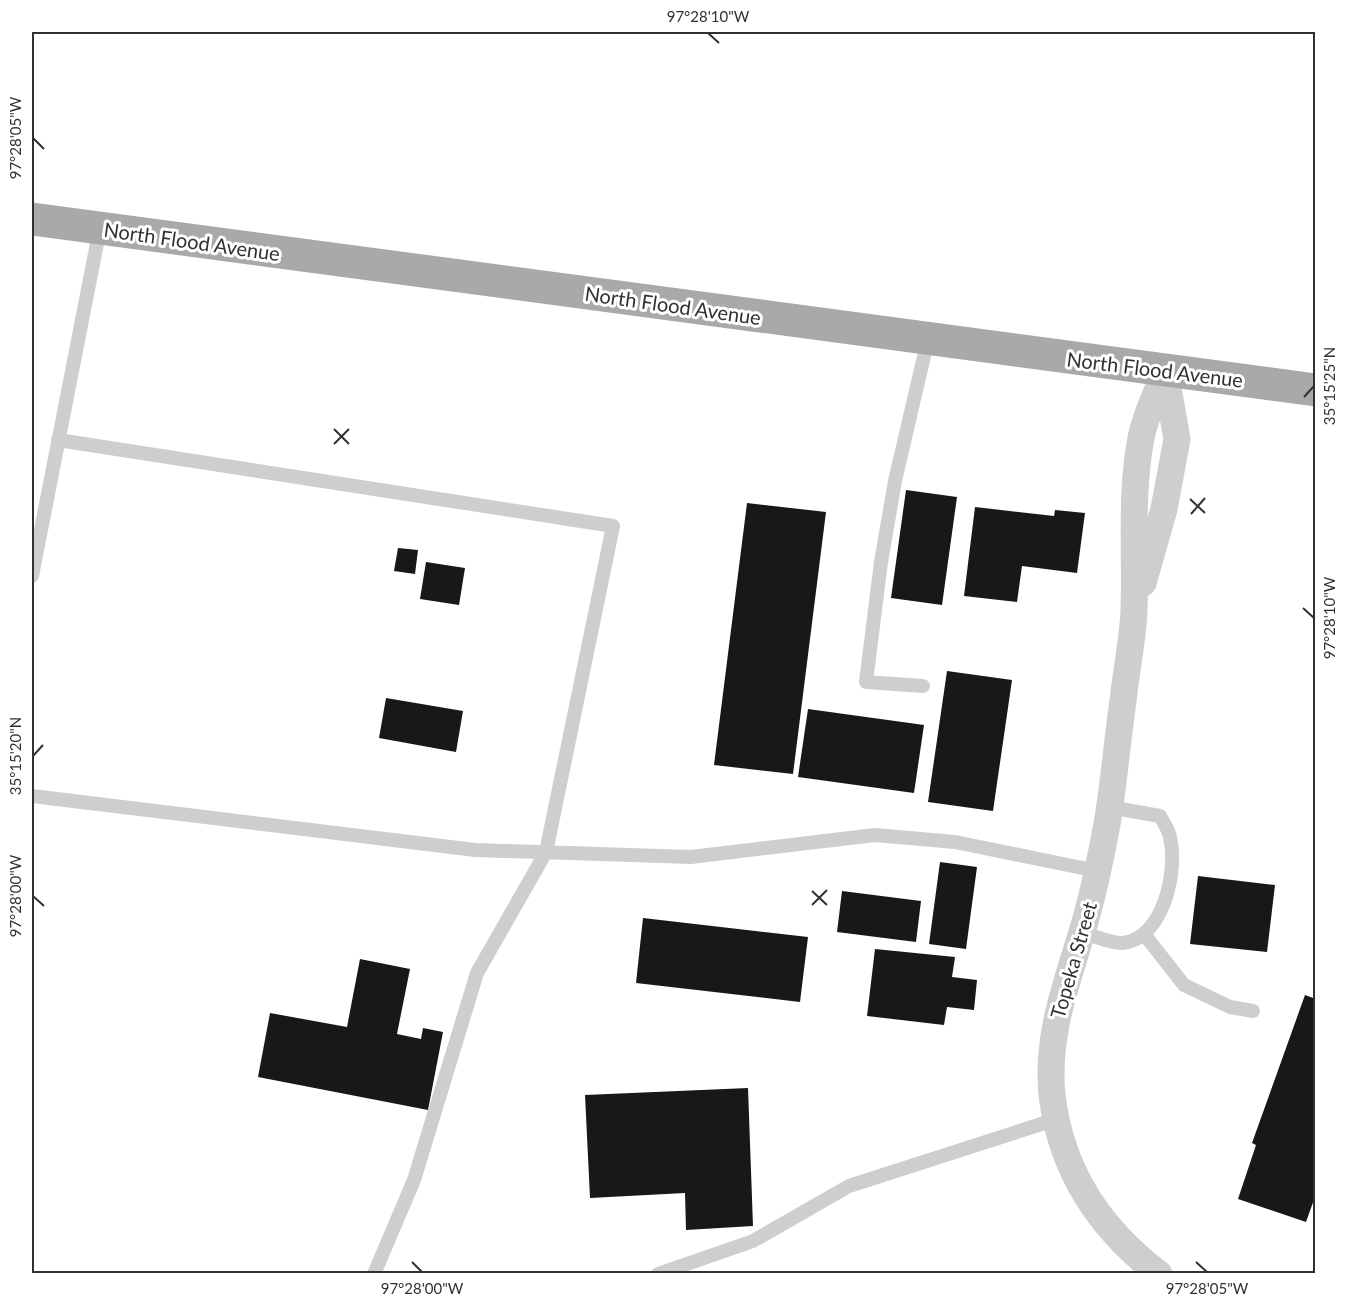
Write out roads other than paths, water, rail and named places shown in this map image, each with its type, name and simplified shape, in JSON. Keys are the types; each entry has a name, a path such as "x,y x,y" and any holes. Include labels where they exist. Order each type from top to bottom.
{"main road":[{"name":"North Flood Avenue","path":"32,219 1316,390"}],"street":[{"name":"Topeka Street","path":"1160,1274 1133,1254 1088,1202 1073,1172 1057,1119 1051,1056 1062,994 1082,933 1097,871 1109,807 1134,612 1164,509 1177,439 1165,371"}],"lane":[{"path":"32,576 100,228"},
{"path":"923,686 866,682 881,562 896,481 928,339"},
{"path":"58,440 613,526 546,852 477,973 414,1180 374,1274"},
{"path":"32,796 475,850 691,856 875,835 955,842 1097,871"},
{"path":"1082,933 1122,943 1144,934 1159,918 1168,888 1170,837 1160,816 1109,807"},
{"path":"1144,934 1184,985 1230,1007 1253,1011"},
{"path":"658,1274 753,1241 849,1186 1057,1119"}]}
